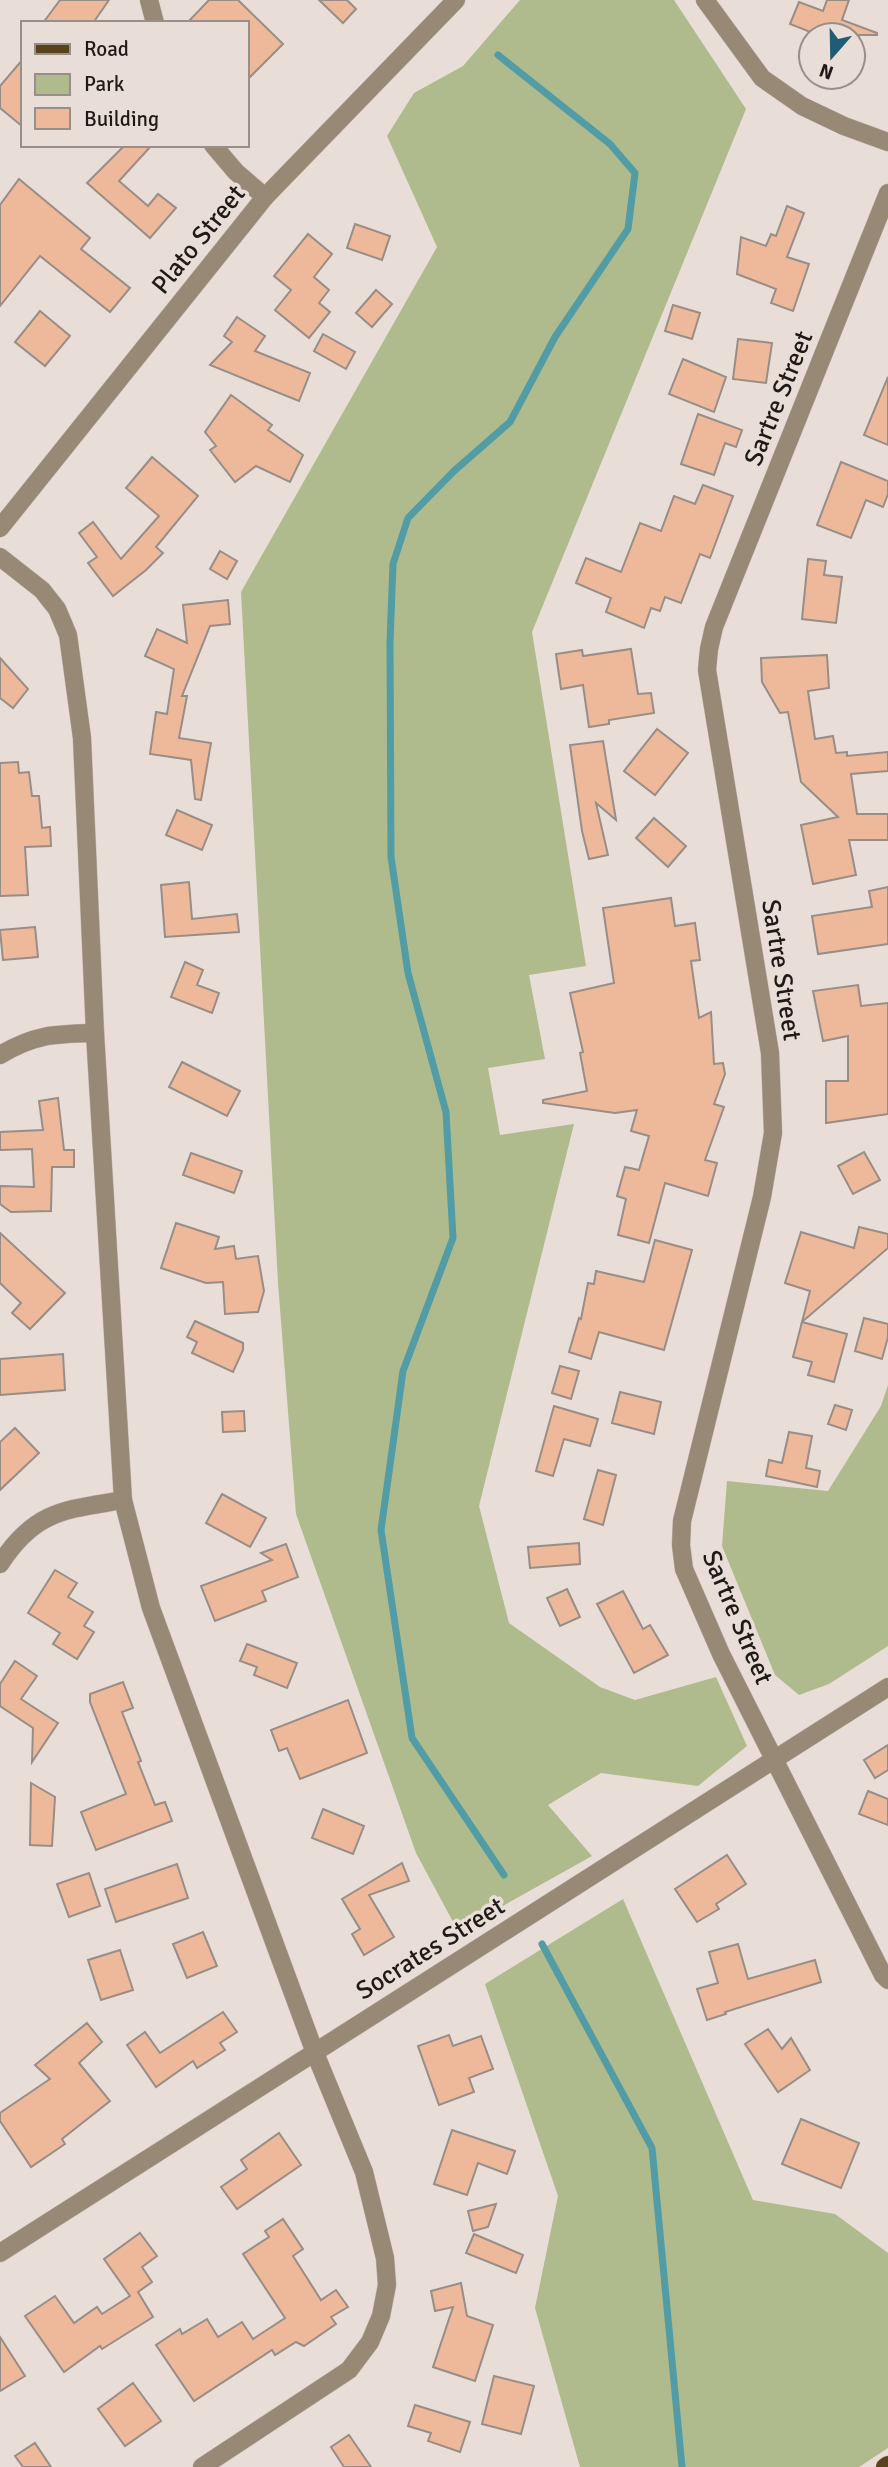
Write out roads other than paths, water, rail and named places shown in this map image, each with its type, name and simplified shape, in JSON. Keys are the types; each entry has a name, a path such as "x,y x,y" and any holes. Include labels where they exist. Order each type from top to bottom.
{"street":[{"path":"149,0 154,21"},
{"name":"Plato Street","path":"0,528 265,197 456,0"},
{"path":"705,0 762,78 803,106 844,127 888,142"},
{"path":"215,147 236,172 265,197"},
{"name":"Sartre Street","path":"888,193 714,627 709,649 707,670 770,1053 773,1133 762,1197 682,1521 681,1545 684,1569 716,1642 883,1975 888,1980"},
{"path":"0,557 42,590 57,609 68,635 82,738 95,1033 122,1500 151,1608 315,2053 364,2172 385,2258 387,2286 381,2316 370,2342 349,2370 202,2467"},
{"path":"0,1055 24,1041 60,1034 95,1033"},
{"path":"0,1564 36,1523 62,1510 122,1500"},
{"name":"Socrates Street","path":"0,2253 888,1687"}],"waterway":[{"path":"498,55 610,144 635,173 628,229 555,337 510,422 454,471 408,518 393,564 390,642 391,857 408,973 446,1112 453,1238 403,1371 381,1530 412,1738 504,1875"},
{"path":"542,1944 652,2148 682,2467"}]}
